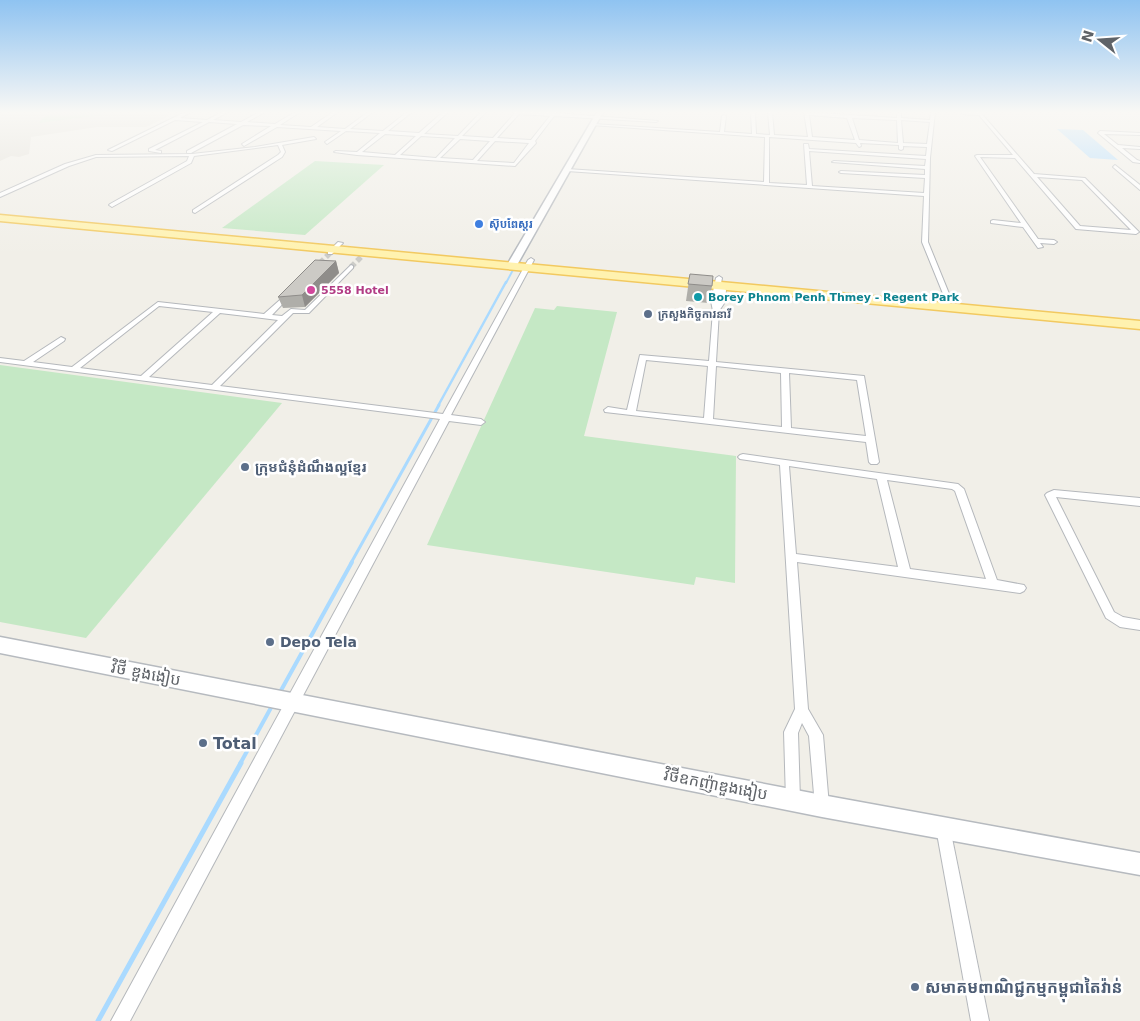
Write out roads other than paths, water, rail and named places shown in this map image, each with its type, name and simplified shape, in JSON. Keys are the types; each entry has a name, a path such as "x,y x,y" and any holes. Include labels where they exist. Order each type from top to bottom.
{"main road":[{"path":"0,213 335,248 363,254 514,262"},
{"path":"0,218 1140,317"},
{"path":"719,281 1140,326"}],"street":[{"path":"0,195 67,165 85,160"},
{"path":"0,199 62,169 89,160"},
{"path":"112,205 190,160"},
{"path":"195,211 274,160"},
{"path":"431,160 515,165 519,160"},
{"path":"514,262 572,160"},
{"path":"766,184 768,160"},
{"path":"808,160 810,187"},
{"path":"928,160 925,242 949,301"},
{"path":"979,160 1040,247"},
{"path":"1019,160 1032,175 1078,228 1136,231 1083,179 1032,175"},
{"path":"834,162 928,168"},
{"path":"1136,163 1140,167"},
{"path":"1125,166 1115,166 1140,188"},
{"path":"567,170 926,195"},
{"path":"841,172 927,177"},
{"path":"993,222 1024,225"},
{"path":"1035,240 1054,242"},
{"path":"120,1021 289,701 529,264"},
{"path":"273,309 307,312 347,269"},
{"path":"708,422 716,311 722,302 723,290 719,281"},
{"path":"266,316 298,285"},
{"path":"74,370 158,304 283,318"},
{"path":"143,378 218,311"},
{"path":"214,387 291,311"},
{"path":"26,363 60,339"},
{"path":"631,413 643,357 861,378 874,462"},
{"path":"0,367 4,360 481,422"},
{"path":"785,371 787,431"},
{"path":"608,410 871,440"},
{"path":"743,457 951,484 959,489 993,584"},
{"path":"784,462 802,710 816,735 822,806"},
{"path":"881,475 905,572"},
{"path":"1139,504 1054,493 1050,495 1110,615 1120,622 1140,625"},
{"path":"790,557 1020,588"},
{"name":"វិថី ឌួងងៀប","path":"0,645 289,701"},
{"name":"វិថីឧកញ៉ាឌួងងៀប","path":"289,701 822,806 1140,864"},
{"path":"792,800 791,732 802,710"},
{"path":"943,828 980,1021"}],"waterway":[{"path":"506,283 514,268"},
{"path":"438,406 506,282"},
{"path":"351,563 439,405"},
{"path":"279,694 352,562"},
{"path":"240,764 273,704"},
{"path":"98,1021 241,763"}],"tunnel":[{"path":"320,263 330,253"},
{"path":"351,267 362,256"}],"place":[{"name":"ស៊ុបពែស្តរ","path":"479,224"},
{"name":"5558 Hotel","path":"311,290"},
{"name":"Borey Phnom Penh Thmey - Regent Park","path":"698,297"},
{"name":"ក្រសួងកិច្ចការនារី","path":"648,314"},
{"name":"ក្រុមជំនុំដំណឹងល្អខ្មែរ","path":"245,467"},
{"name":"Depo Tela","path":"270,642"},
{"name":"Total","path":"203,743"},
{"name":"សមាគមពាណិជ្ជកម្មកម្ពុជាតៃវ៉ាន់","path":"915,987"}]}
